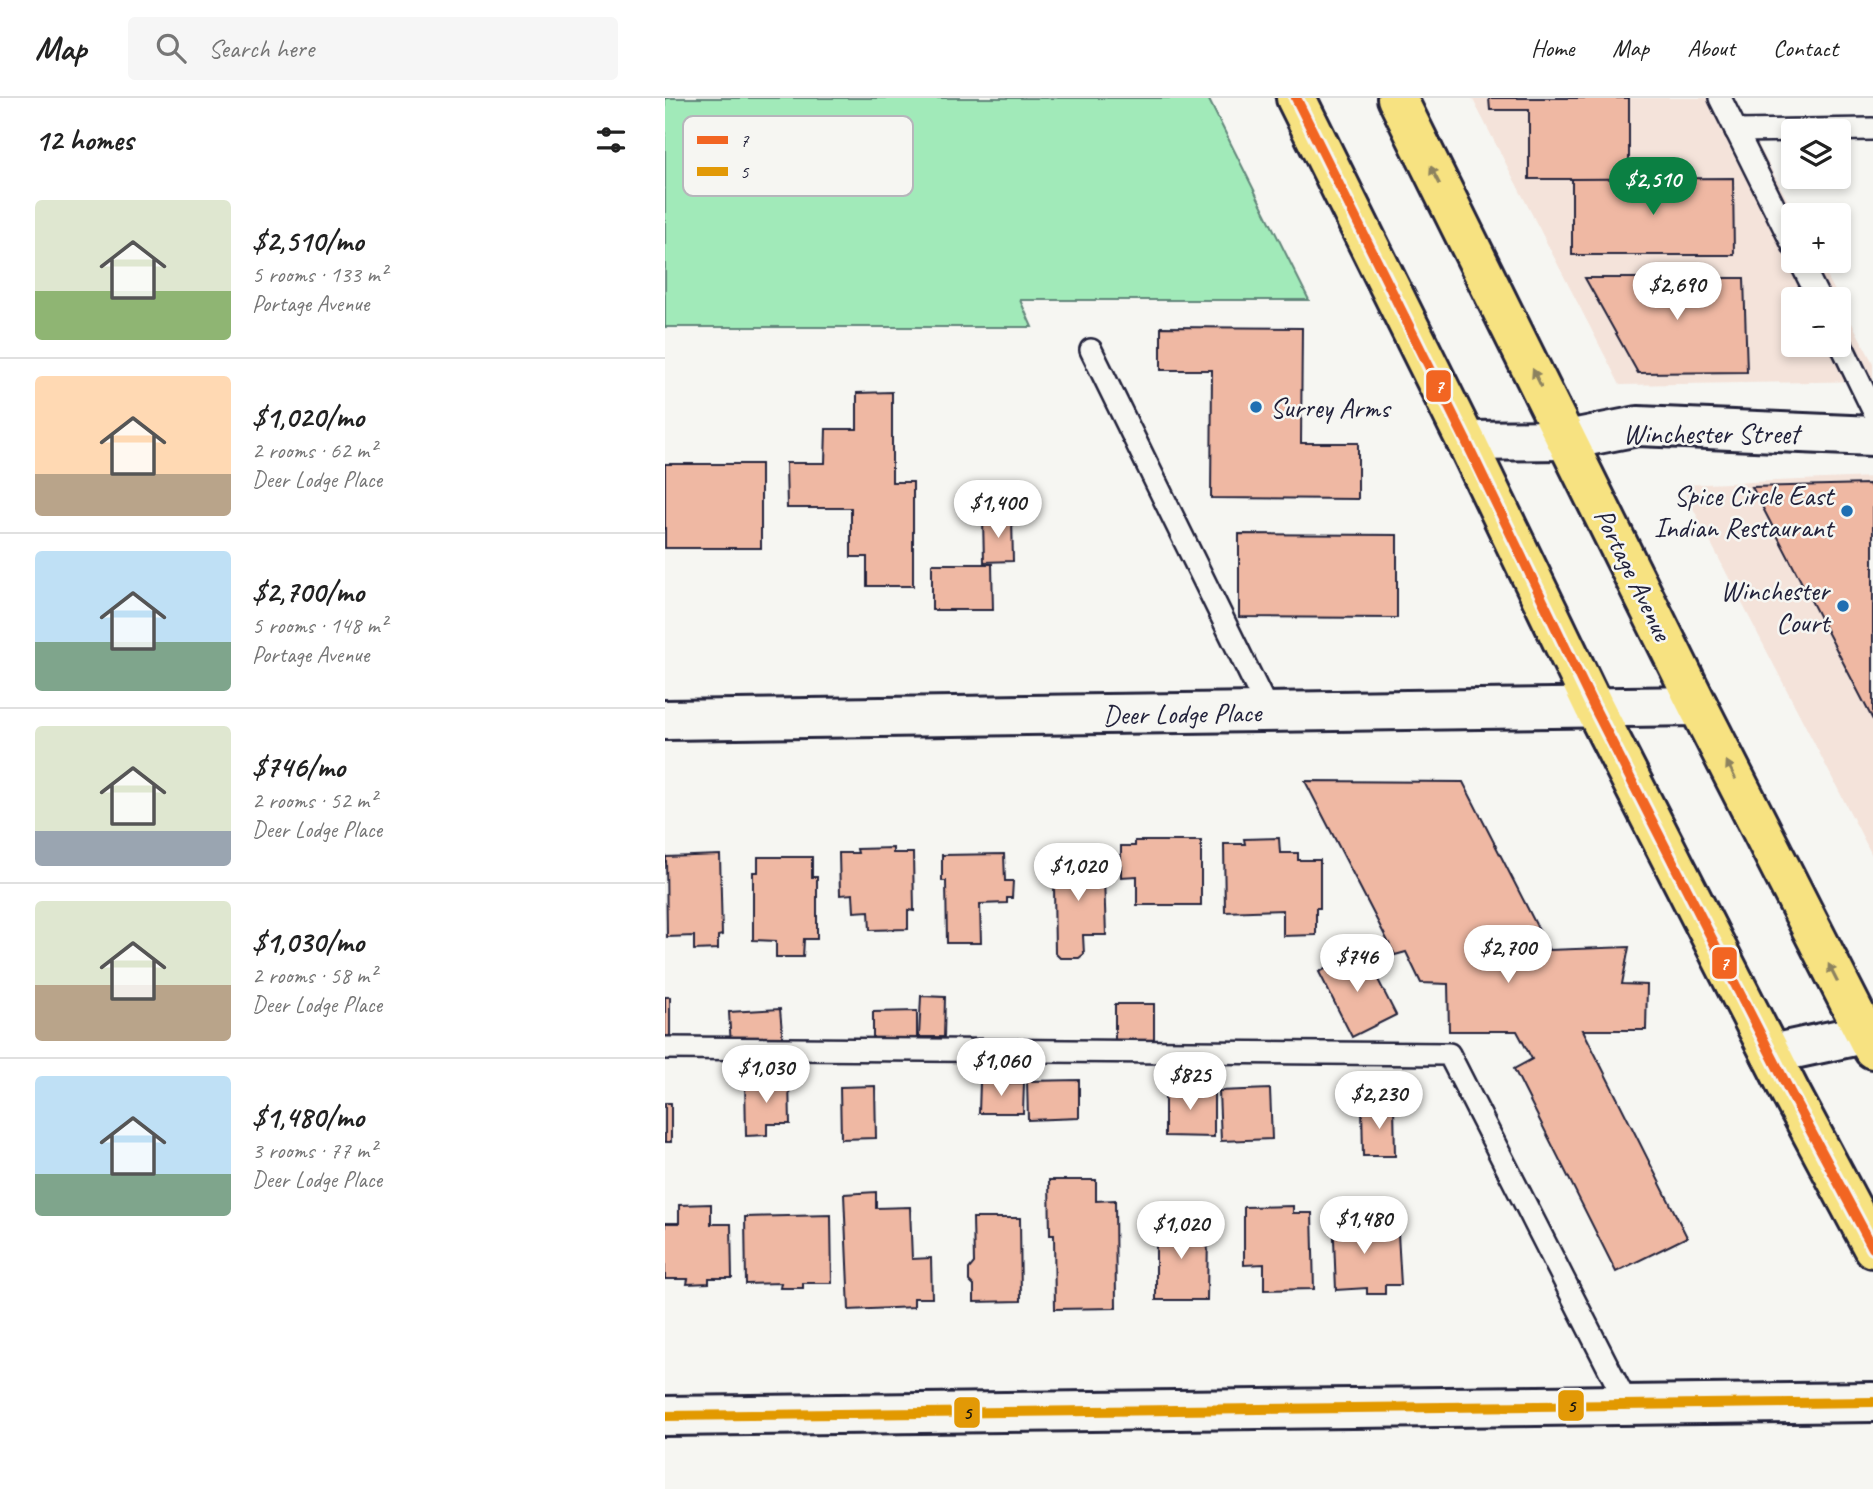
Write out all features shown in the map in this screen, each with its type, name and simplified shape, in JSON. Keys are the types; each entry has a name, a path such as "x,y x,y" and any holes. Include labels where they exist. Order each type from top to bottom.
{"highway":[{"path":"1296,98 1594,707 1873,1248"},
{"name":"Portage Avenue","path":"1397,98 1698,706 1870,1038"}],"street":[{"name":"Winchester Street","path":"1466,441 1567,440 1638,426 1873,436"},
{"name":"Deer Lodge Place","path":"665,720 1698,706"},
{"path":"1771,1054 1870,1038"},
{"path":"665,1416 1873,1402"}],"lane":[{"path":"1720,98 1781,221"},
{"path":"1736,131 1873,129"},
{"path":"1091,350 1268,711"},
{"path":"1847,357 1873,410"},
{"path":"665,1048 1449,1054 1628,1406"}],"shaded area":[{"path":"1472,98 1734,98 1789,203 1781,203 1781,273 1825,273 1833,287 1781,287 1781,357 1851,357 1851,321 1873,363 1873,381 1620,385"},
{"path":"1873,477 1873,857 1681,485"}],"green space":[{"path":"665,98 1208,98 1309,300 1020,300 1032,327 665,327"}],"building":[{"path":"1489,98 1629,98 1629,179 1529,179 1529,110 1490,110"},
{"path":"1733,178 1734,255 1572,255 1572,179"},
{"path":"1585,278 1744,278 1747,372 1638,373"},
{"name":"Surrey Arms","path":"1161,327 1302,328 1301,443 1358,443 1358,499 1211,498 1212,370 1161,370"},
{"path":"892,392 892,482 913,482 913,586 867,586 867,557 851,557 851,508 787,508 786,463 825,463 826,429 857,429 857,393"},
{"path":"665,464 761,464 761,548 665,548"},
{"name":"Winchester Court","path":"1869,484 1873,491 1873,720 1752,487"},
{"path":"1012,518 1013,561 984,562 983,519"},
{"path":"1239,534 1397,535 1397,618 1239,617"},
{"path":"932,564 992,564 993,610 932,610"},
{"path":"1305,781 1463,782 1549,950 1629,947 1622,984 1647,985 1646,1030 1583,1030 1687,1237 1616,1272 1514,1069 1532,1059 1517,1031 1449,1031 1448,984 1421,983 1406,952 1395,955"},
{"path":"1279,838 1280,853 1298,853 1298,860 1320,860 1320,908 1316,908 1316,935 1283,936 1283,910 1225,912 1224,844 1245,844 1244,839"},
{"path":"1135,841 1201,841 1201,905 1137,905 1137,876 1121,877 1121,846 1135,846"},
{"path":"893,848 893,853 913,853 914,911 908,910 908,929 870,930 869,911 854,912 853,894 840,895 839,853 858,853 857,849"},
{"path":"1103,849 1106,935 1083,935 1084,954 1079,958 1060,958 1055,953 1054,886 1049,882 1049,871 1053,864 1085,862 1084,850"},
{"path":"1004,854 1005,881 1013,881 1012,898 1007,898 1007,903 980,904 981,943 947,943 946,881 942,881 942,855"},
{"path":"720,855 722,935 718,936 718,949 694,950 694,936 667,937 666,857"},
{"path":"758,857 812,857 812,877 817,877 817,939 804,939 803,957 776,957 776,941 753,940 753,872 758,872"},
{"path":"1363,950 1396,1015 1352,1037 1319,972"},
{"path":"921,996 945,997 944,1037 919,1037"},
{"path":"665,997 670,997 670,1039 665,1039"},
{"path":"1115,1004 1154,1004 1154,1041 1115,1041"},
{"path":"780,1009 783,1043 731,1047 729,1012"},
{"path":"917,1011 917,1044 873,1044 873,1012"},
{"path":"789,1079 790,1124 767,1124 767,1135 746,1136 745,1080"},
{"path":"1079,1080 1079,1118 1028,1120 1027,1081"},
{"path":"980,1082 1024,1083 1023,1113 979,1113"},
{"path":"875,1086 876,1138 841,1139 840,1087"},
{"path":"1165,1087 1214,1087 1214,1137 1165,1136"},
{"path":"1270,1089 1272,1139 1221,1141 1219,1091"},
{"path":"665,1103 671,1103 671,1142 665,1142"},
{"path":"1394,1105 1395,1156 1363,1156 1362,1106"},
{"path":"1049,1180 1096,1180 1096,1201 1115,1200 1116,1308 1055,1309 1054,1235 1050,1235"},
{"path":"876,1192 876,1208 910,1207 912,1259 931,1258 932,1298 914,1298 914,1307 849,1310 844,1194"},
{"path":"711,1204 711,1224 731,1224 732,1278 709,1278 709,1283 687,1284 688,1279 665,1279 665,1223 679,1223 679,1205"},
{"path":"1293,1206 1293,1213 1312,1213 1314,1289 1264,1290 1264,1264 1244,1265 1244,1207"},
{"path":"1165,1213 1189,1213 1189,1233 1208,1232 1207,1300 1156,1300 1156,1234 1165,1234"},
{"path":"1333,1213 1365,1213 1366,1236 1398,1234 1401,1285 1385,1285 1385,1294 1367,1294 1367,1288 1336,1290"},
{"path":"831,1215 832,1283 803,1283 803,1288 780,1288 781,1283 746,1284 745,1217"},
{"path":"973,1218 1020,1218 1021,1301 974,1302 974,1286 969,1281 969,1269 974,1263"}],"transit line":[{"name":"7","path":"1296,98 1594,707 1790,1092 1873,1248"},
{"name":"5","path":"665,1416 1873,1402"}],"place":[{"name":"Surrey Arms","path":"1256,407"},
{"name":"Spice Circle East Indian Restaurant","path":"1847,511"},
{"name":"Winchester Court","path":"1843,606"}]}
